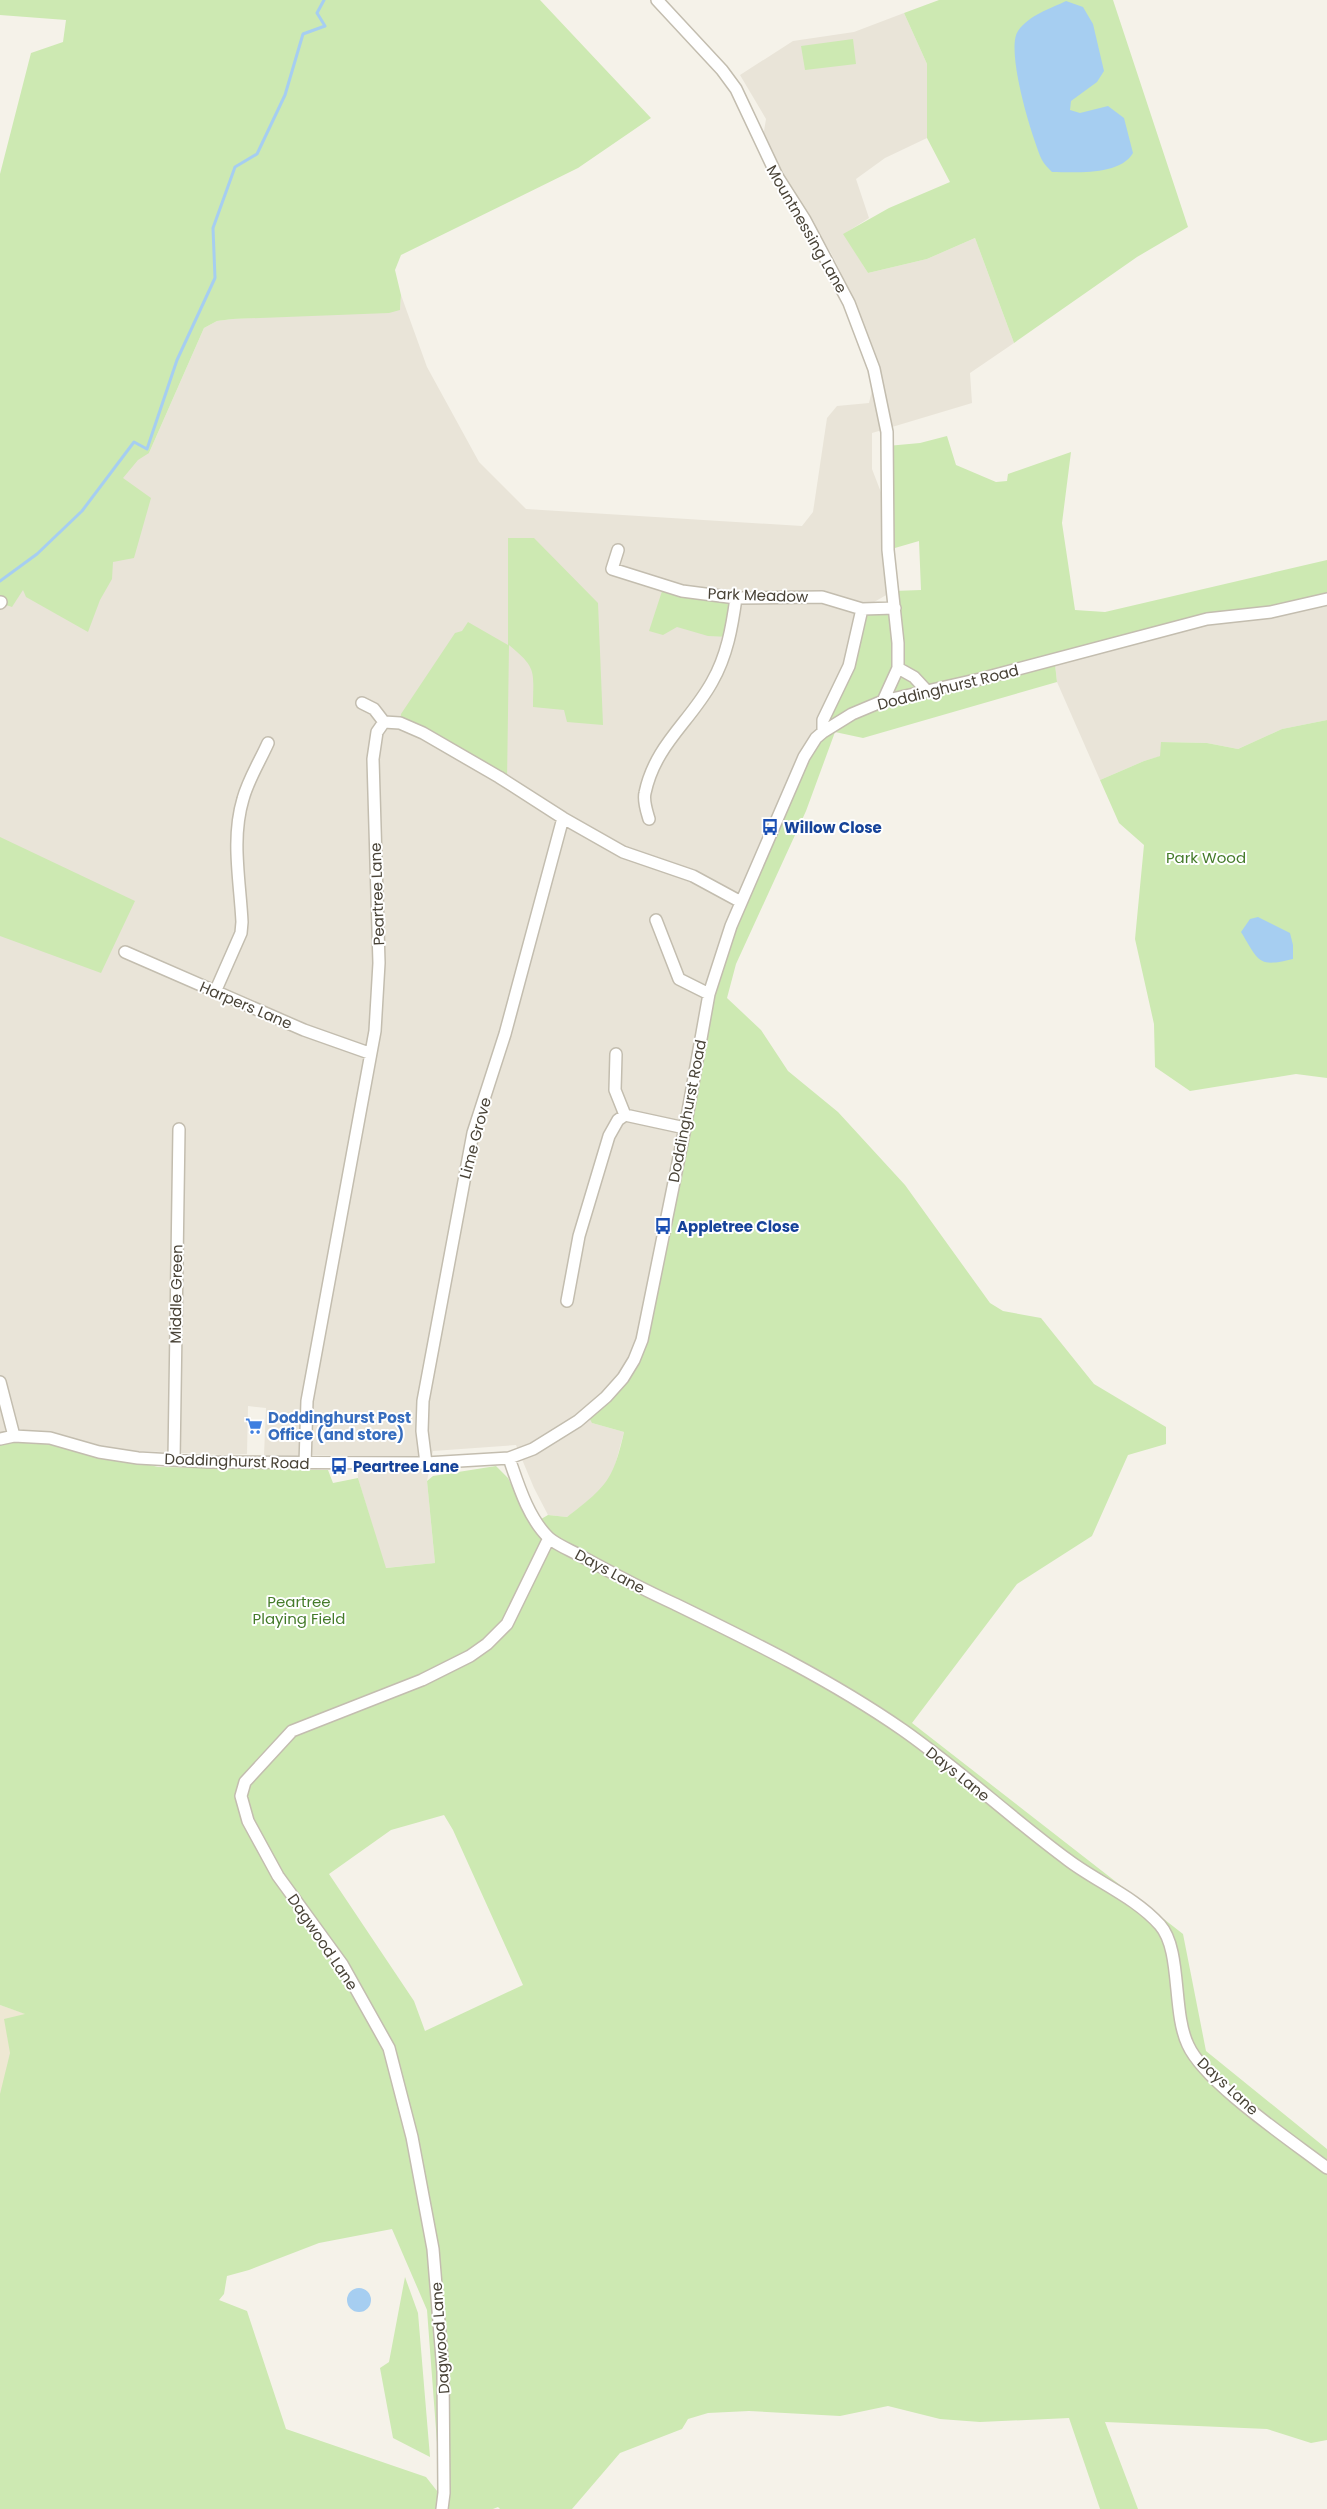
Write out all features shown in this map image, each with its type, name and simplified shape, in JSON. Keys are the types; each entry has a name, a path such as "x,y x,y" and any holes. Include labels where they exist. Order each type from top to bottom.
{"street":[{"name":"Mountnessing Lane","path":"657,0 722,70 736,89 777,176 805,220 849,303 874,369 887,432 888,550 895,608 898,668 883,701"},
{"name":"Park Meadow","path":"618,550 612,569 682,591 736,598 822,597 862,609 895,608"},
{"path":"649,820 644,795 657,760 672,734 698,706 713,681 732,630 736,598"},
{"name":"Doddinghurst Road","path":"0,1439 14,1436 50,1438 99,1452 138,1458 306,1464 426,1464 509,1458 533,1449 578,1421 606,1397 623,1378 634,1360 646,1326 709,994 731,926 741,902 804,757 816,738 852,714 883,701 1207,619 1271,612 1327,599"},
{"path":"823,732 823,720 849,666 862,609"},
{"path":"898,668 914,677 927,691"},
{"path":"362,703 374,709 384,722 400,723 424,733 499,777 562,818 624,852 693,876 741,902"},
{"name":"Peartree Lane","path":"306,1464 306,1401 374,1031 379,963 373,759 377,732 384,722"},
{"path":"215,992 241,933 242,922 236,850 238,831 243,799 268,743"},
{"name":"Lime Grove","path":"426,1464 422,1432 423,1401 471,1143 505,1034 562,818"},
{"path":"656,920 678,979 709,994"},
{"name":"Harpers Lane","path":"124,952 304,1030 369,1053"},
{"path":"616,1054 615,1090 625,1115"},
{"path":"568,1301 579,1236 609,1136 618,1120 625,1115 685,1128"},
{"name":"Middle Green","path":"174,1460 179,1129"},
{"path":"0,1382 14,1436"},
{"name":"Days Lane","path":"509,1458 524,1500 549,1538 620,1578 771,1650 866,1706 906,1732 1070,1862 1146,1911 1162,1927 1168,1938 1174,1958 1174,1982 1181,2023 1187,2045 1200,2064 1235,2097 1327,2168"},
{"name":"Dagwood Lane","path":"442,2509 444,2493 444,2371 433,2249 412,2137 389,2048 342,1964 278,1876 248,1820 241,1796 245,1782 292,1732 422,1680 470,1656 487,1644 507,1624 549,1538"}],"shaded area":[{"path":"904,13 927,64 927,138 885,158 856,179 869,218 844,234 868,273 927,259 975,238 1014,343 970,373 972,403 872,433 872,469 882,495 882,536 888,594 862,609 849,666 731,926 642,1340 592,1423 624,1432 613,1473 599,1493 567,1517 548,1515 534,1488 516,1445 433,1451 427,1481 435,1563 385,1568 358,1478 357,1456 264,1455 266,1408 248,1406 247,1454 223,1455 142,1451 99,1452 0,1439 0,603 136,451 149,453 204,328 217,321 233,319 400,310 401,295 427,367 479,462 526,509 802,526 813,512 827,418 837,406 869,403 878,365 854,299 831,253 781,172 763,137 766,119 740,75 793,41 854,32"},
{"path":"1327,599 1327,720 1282,729 1238,749 1207,743 1161,742 1161,756 1144,761 1100,780 1057,682 1055,664 1207,619"},
{"path":"0,2005 26,2014 0,2117"}],"green space":[{"path":"0,0 540,0 651,118 578,168 401,255 395,270 401,295 400,310 389,313 233,319 217,321 204,328 149,453 138,460 123,478 151,498 134,558 113,562 112,579 100,600 88,632 26,597 23,590 12,607 0,603 0,174 31,53 63,42 66,20 0,15"},
{"path":"939,0 1113,0 1188,227 1137,257 1014,343 975,238 927,259 868,273 843,234 889,208 950,182 927,138 927,64 904,13"},
{"path":"853,39 856,64 805,70 801,46"},
{"name":"Peartree Playing Field","path":"947,436 956,465 996,482 1007,481 1008,474 1071,452 1062,523 1075,610 1105,612 1327,560 1327,599 1207,619 1055,664 1057,682 863,738 835,732 806,811 736,964 727,998 761,1030 788,1071 838,1112 905,1185 990,1303 1003,1311 1041,1318 1094,1384 1166,1427 1166,1444 1128,1455 1092,1536 1017,1584 912,1723 1183,1934 1206,2051 1327,2149 1327,2440 1311,2443 1267,2429 1105,2422 1138,2509 1100,2509 1069,2418 980,2422 940,2419 888,2406 840,2416 749,2411 708,2413 688,2419 682,2429 620,2453 572,2509 500,2509 498,2507 493,2509 0,2509 0,2094 10,2053 4,2019 25,2014 0,2005 0,1439 14,1436 99,1452 158,1467 328,1470 333,1483 358,1478 386,1568 435,1563 427,1481 433,1476 496,1466 508,1478 531,1525 548,1515 567,1517 599,1490 606,1482 616,1462 624,1432 592,1423 587,1414 634,1360 709,994 731,926 849,666 862,609 894,608 893,591 921,590 919,541 888,550 887,446 920,443","holes":["444,1815 453,1830 523,1985 425,2031 414,2001 329,1874 391,1830","392,2229 427,2310 441,2496 426,2477 286,2429 247,2311 219,2300 224,2294 227,2276 249,2270 319,2243"]},
{"path":"508,538 534,538 598,603 603,725 567,722 564,710 533,707 532,672 525,660 509,645 507,782 400,723 401,714 455,633 462,631 468,622 508,645"},
{"path":"664,585 736,598 730,637 708,636 677,627 663,635 649,631"},
{"name":"Park Wood","path":"1327,720 1327,1078 1296,1074 1190,1091 1155,1067 1154,1024 1135,939 1144,845 1119,823 1100,780 1160,756 1161,742 1207,743 1238,749 1282,729"},
{"path":"0,837 135,901 101,973 0,936"},
{"path":"405,2277 418,2313 430,2457 393,2438 380,2368 389,2362"}],"water":[{"path":"1066,1 1083,7 1093,24 1104,71 1097,82 1071,101 1070,110 1080,113 1108,106 1124,118 1133,153 1118,166 1096,171 1052,172 1043,162 1027,115 1021,94 1015,56 1015,41 1018,31 1034,17"},
{"path":"1258,917 1290,933 1293,945 1293,959 1272,963 1260,960 1256,956 1241,932 1250,919"},
{"path":"359,2288 368,2291 371,2300 368,2309 359,2312 350,2309 347,2300 350,2291"}],"waterway":[{"path":"0,581 37,554 82,511 134,442 147,449 177,360 215,278 213,228 235,167 257,154 285,95 303,34 325,26 317,13 324,0"}],"place":[{"name":"Willow Close","path":"770,827"},
{"name":"Appletree Close","path":"663,1226"},
{"name":"Doddinghurst Post Office (and store)","path":"254,1426"},
{"name":"Peartree Lane","path":"339,1466"}]}
